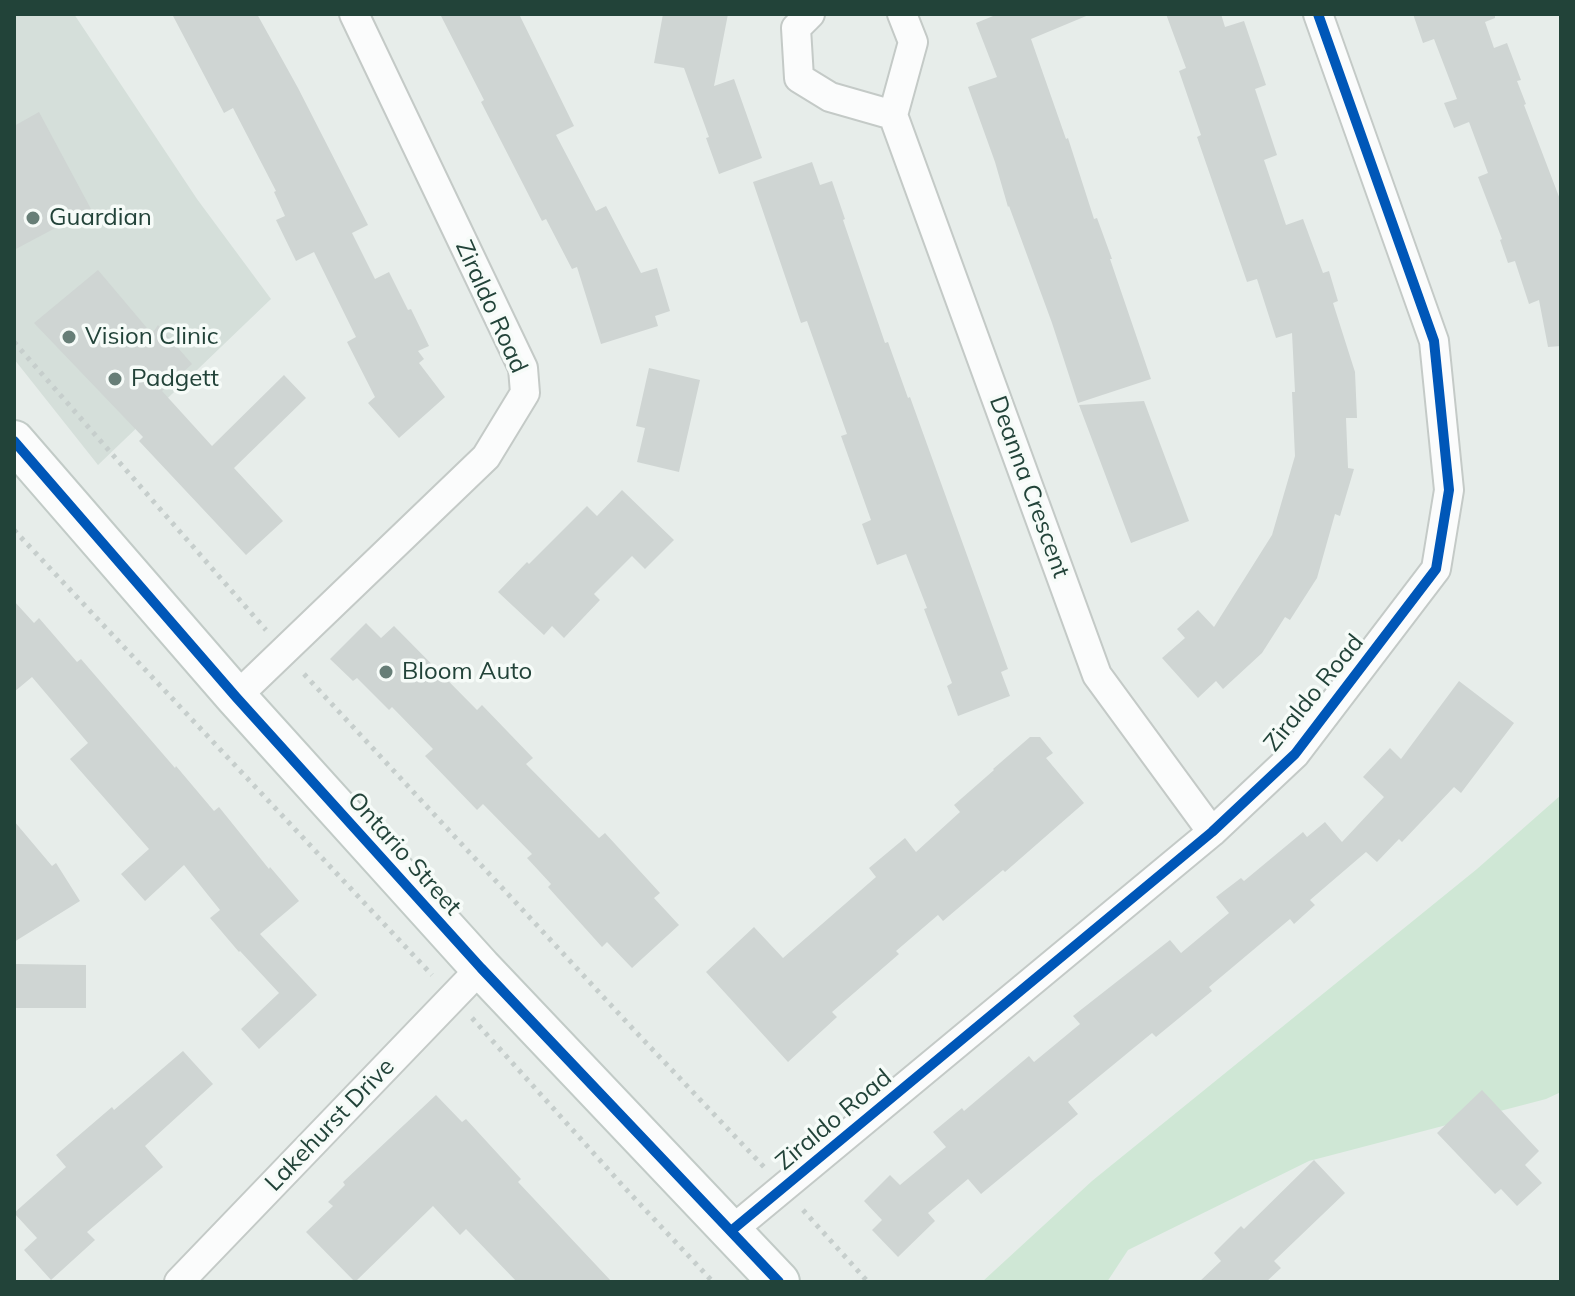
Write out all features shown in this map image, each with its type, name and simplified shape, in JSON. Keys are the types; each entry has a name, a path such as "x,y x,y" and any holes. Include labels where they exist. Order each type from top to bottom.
{"main road":[{"name":"Ontario Street","path":"14,441 236,697 481,968 779,1282"}],"street":[{"name":"Ziraldo Road","path":"236,697 486,457 525,393 523,368 354,14"},
{"path":"810,14 796,28 799,78 830,97 893,115 913,42 902,14"},
{"name":"Ziraldo Road","path":"731,1231 1212,832 1295,754 1436,569 1449,490 1434,341 1318,14"},
{"name":"Deanna Crescent","path":"893,115 1097,675 1212,832"},
{"name":"Lakehurst Drive","path":"179,1282 481,968"}],"path":[{"path":"14,342 284,651 868,1282"},
{"path":"14,530 453,997 713,1282"}],"shaded area":[{"path":"14,14 74,14 197,199 271,299 98,465 14,359"}],"green space":[{"path":"1561,795 1561,1092 1546,1099 1309,1161 1128,1250 1107,1282 982,1282 1092,1181 1477,869"}],"building":[{"path":"172,14 257,14 298,88 368,225 352,233 375,279 389,272 408,310 411,309 429,346 418,351 424,359 419,363 445,397 399,438 368,403 375,397 347,342 356,337 314,252 296,261 276,220 285,216 276,191 233,108 224,113"},
{"path":"440,14 519,14 574,126 556,135 596,211 606,206 641,273 657,268 670,311 655,316 658,326 601,344 577,267 572,269 546,219 542,221"},
{"path":"663,14 728,14 714,86 734,79 762,158 719,174 684,68 654,63"},
{"path":"998,14 1091,14 1031,39 1094,219 1097,218 1112,259 1151,379 1078,403 968,87 997,77 976,23"},
{"path":"1166,14 1221,14 1225,27 1244,21 1266,85 1255,89 1277,155 1264,160 1286,225 1303,219 1323,273 1329,271 1338,301 1333,303 1355,372 1357,418 1346,418 1348,468 1354,469 1340,516 1335,514 1317,578 1290,620 1285,617 1262,653 1223,689 1216,681 1198,698 1162,658 1185,638 1177,629 1198,610 1214,627 1272,535 1295,456 1292,392 1295,392 1292,333 1276,338 1257,279 1247,282 1197,137 1201,135 1179,71 1186,68"},
{"path":"1413,14 1495,14 1495,18 1485,22 1494,48 1507,43 1521,80 1517,81 1524,105 1561,202 1561,346 1548,347 1539,300 1529,304 1515,261 1508,263 1478,177 1488,173 1469,122 1454,128 1444,103 1457,99 1434,39 1423,43"},
{"path":"39,112 91,209 14,250 14,126"},
{"path":"812,162 820,185 832,181 885,343 888,342 910,397 1008,669 1001,672 1010,696 958,716 947,686 952,683 906,554 877,565 862,524 871,520 841,436 847,434 807,321 801,323 753,182"},
{"path":"98,270 152,334 158,325 192,364 162,391 212,446 284,375 306,398 234,468 283,521 246,555 139,441 143,437 34,323"},
{"path":"649,368 700,380 679,472 637,462 645,428 636,426"},
{"path":"1144,401 1189,521 1131,543 1079,405"},
{"path":"622,490 674,540 645,569 632,556 594,594 600,600 564,638 552,626 544,635 498,592 587,506 597,516"},
{"path":"14,601 34,623 39,618 77,662 81,659 214,811 219,807 299,901 260,934 317,995 259,1049 241,1029 279,993 210,918 220,910 184,865 145,901 121,874 149,849 70,759 88,743 32,677 14,692"},
{"path":"366,623 381,638 394,626 477,710 482,705 533,758 526,764 599,838 605,833 660,893 654,898 679,925 632,968 607,942 602,947 548,887 551,884 527,858 532,854 483,804 477,810 425,756 433,749 392,707 389,710 357,678 353,681 330,659"},
{"path":"1459,681 1514,723 1461,793 1454,787 1402,842 1399,839 1377,862 1366,852 1310,900 1315,905 1294,924 1290,919 1209,987 1212,991 1156,1037 1152,1033 1068,1102 1078,1114 981,1194 968,1179 928,1213 935,1221 898,1257 872,1230 882,1220 864,1201 890,1175 900,1185 946,1147 933,1132 962,1108 964,1111 1029,1056 1034,1062 1080,1024 1073,1016 1170,940 1181,953 1229,913 1216,897 1241,878 1244,881 1303,832 1307,837 1325,822 1342,842 1384,797 1363,777 1390,748 1401,759"},
{"path":"1030,737 1040,737 1053,753 1046,758 1084,803 943,921 938,915 896,951 899,954 832,1012 837,1017 788,1062 706,972 754,927 783,958 876,877 869,868 905,838 916,852 960,812 954,805"},
{"path":"14,821 52,866 56,863 80,901 14,942"},
{"path":"14,964 86,965 86,1008 14,1008"},
{"path":"183,1051 213,1084 145,1146 163,1167 87,1232 95,1240 51,1280 24,1250 37,1238 14,1213 66,1167 56,1155"},
{"path":"1482,1090 1539,1151 1525,1165 1542,1183 1517,1206 1501,1189 1495,1194 1437,1133"},
{"path":"436,1095 462,1122 466,1119 521,1179 518,1182 612,1282 517,1282 466,1229 460,1235 433,1206 355,1282 306,1232 333,1206 328,1202 345,1185 343,1182"},
{"path":"1314,1160 1345,1193 1274,1261 1281,1268 1266,1282 1199,1282 1221,1261 1214,1253 1241,1226 1244,1229"}],"cycle path":[{"path":"731,1231 1212,832 1295,754 1436,569 1449,490 1434,341 1318,14"},
{"path":"14,441 236,697 481,968 779,1282"}],"place":[{"name":"Guardian","path":"33,218"},
{"name":"Vision Clinic","path":"69,337"},
{"name":"Padgett","path":"115,379"},
{"name":"Bloom Auto","path":"386,672"}]}
